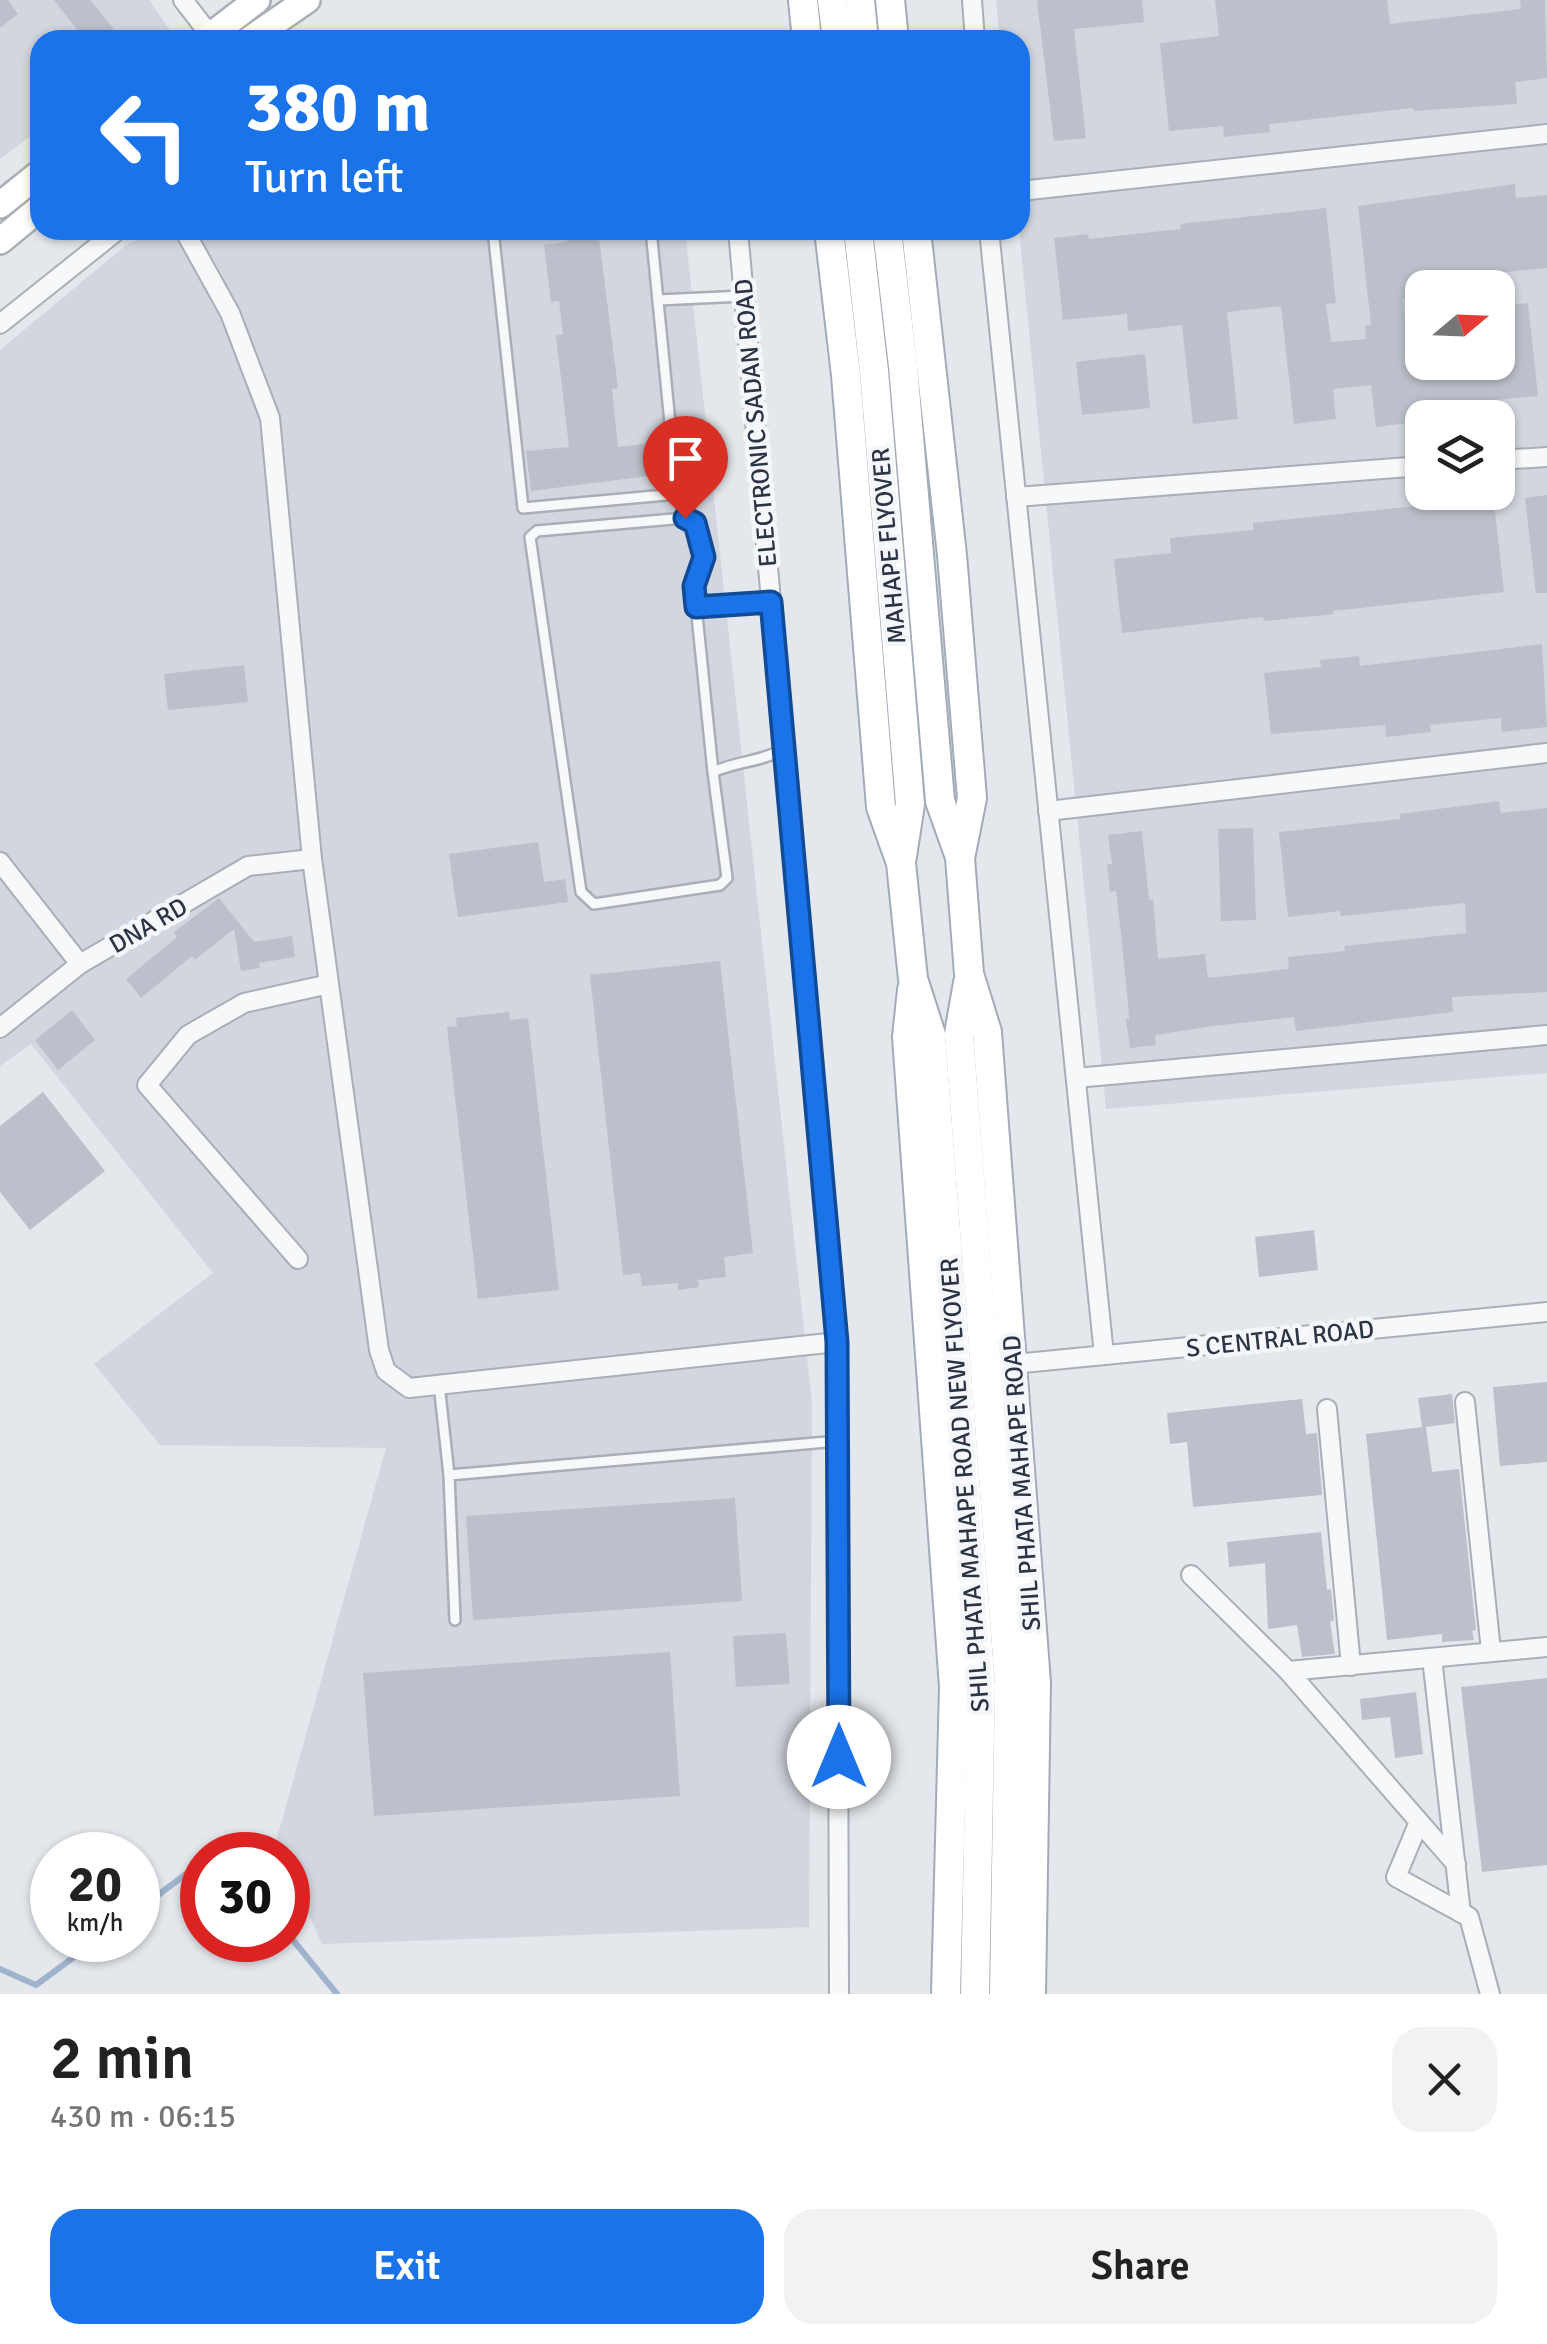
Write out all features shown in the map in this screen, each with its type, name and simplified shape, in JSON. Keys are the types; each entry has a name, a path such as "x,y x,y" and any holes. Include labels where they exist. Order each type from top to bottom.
{"main road":[{"path":"220,30 256,0"},
{"path":"264,30 307,0"},
{"path":"803,0 807,30"},
{"path":"832,0 835,30"},
{"path":"860,0 863,30"},
{"path":"890,0 893,30"},
{"path":"0,206 30,181"},
{"path":"0,240 30,216"},
{"path":"831,240 881,806 901,863 913,978 907,1037 954,1687 946,1994"},
{"name":"MAHAPE FLYOVER","path":"859,240 874,371 910,804 901,863"},
{"name":"MAHAPE FLYOVER","path":"888,240 903,366 940,801 960,858"},
{"path":"917,240 950,538 972,798 960,858 969,974"},
{"name":"SHIL PHATA MAHAPE ROAD NEW FLYOVER","path":"969,974 945,1035 981,1686 975,1994"},
{"name":"SHIL PHATA MAHAPE ROAD","path":"969,974 987,1032 1036,1683 1031,1994"},
{"name":"SHIL PHATA MAHAPE ROAD NEW FLYOVER","path":"913,978 945,1035 1008,1684 1004,1994"}],"street":[{"path":"183,0 204,30"},
{"path":"972,0 974,30"},
{"path":"1030,191 1547,134"},
{"path":"0,324 105,240"},
{"path":"189,240 230,314 270,418 312,859 380,1350 386,1370 409,1388 837,1342"},
{"name":"ELECTRONIC SADAN ROAD","path":"739,240 837,1342 839,1994"},
{"path":"990,240 1104,1355"},
{"path":"1515,459 1547,457"},
{"path":"1016,497 1405,467"},
{"path":"1048,811 1547,753"},
{"name":"DNA RD","path":"0,1028 80,964 248,866 312,859"},
{"path":"0,862 80,964"},
{"path":"298,1259 147,1086 188,1035 244,1003 329,984"},
{"path":"1076,1078 1547,1035"},
{"name":"S CENTRAL ROAD","path":"1012,1364 1547,1312"},
{"path":"1465,1402 1491,1651"},
{"path":"1327,1409 1351,1666"},
{"path":"1191,1575 1288,1671 1456,1864"},
{"path":"1288,1671 1547,1647"},
{"path":"1432,1658 1461,1913"},
{"path":"1419,1822 1396,1877 1469,1917 1490,1994"}],"lane":[{"path":"493,240 522,508 677,494 652,240"},
{"path":"658,300 744,296"},
{"path":"685,518 695,523 704,557 694,586 713,772 727,878 720,885 594,904 581,892 530,537 537,531 685,518"},
{"path":"696,607 771,602"},
{"path":"713,772 765,760 784,749"},
{"path":"439,1384 455,1620"},
{"path":"448,1475 838,1441"}],"shaded area":[{"path":"0,0 149,0 170,30 30,30 30,136 0,159"},
{"path":"996,0 1547,0 1547,1073 1106,1109 1020,240 1030,240 1030,30 999,30"},
{"path":"137,240 686,240 812,1404 809,1927 322,1944 310,1917 310,1832 279,1832 386,1448 160,1445 94,1364 213,1273 31,1044 0,1066 0,350"}],"building":[{"path":"0,0 8,0 18,14 0,28"},
{"path":"54,0 90,0 114,29 77,30"},
{"path":"1037,0 1142,0 1144,22 1074,29 1086,138 1054,141"},
{"path":"1215,0 1387,0 1390,24 1521,9 1520,0 1545,0 1547,78 1515,82 1517,104 1414,111 1413,108 1269,124 1270,132 1224,137 1223,126 1169,131 1160,43 1219,36"},
{"path":"1515,184 1516,198 1547,195 1547,268 1405,270 1403,299 1405,380 1515,380 1515,304 1528,303 1538,396 1405,400 1405,423 1376,427 1371,385 1333,389 1336,419 1294,424 1281,306 1227,312 1238,419 1193,424 1182,325 1128,331 1127,314 1063,320 1054,238 1088,234 1089,239 1181,229 1180,224 1326,208 1336,303 1326,304 1331,342 1366,339 1365,325 1371,325 1358,206"},
{"path":"599,240 618,388 612,389 618,447 660,442 664,474 531,491 526,451 569,447 556,336 563,334 559,301 551,302 544,245"},
{"path":"1145,354 1150,408 1082,415 1076,362"},
{"path":"1547,495 1547,593 1536,593 1525,498"},
{"path":"1405,507 1495,510 1504,592 1333,611 1334,614 1264,621 1263,617 1122,633 1114,559 1171,553 1170,538 1253,530 1253,523"},
{"path":"1542,644 1547,727 1502,732 1501,718 1430,725 1431,732 1386,737 1385,725 1271,734 1264,673 1321,667 1320,660 1359,656 1360,666"},
{"path":"244,665 248,702 168,710 164,674"},
{"path":"1499,801 1501,813 1547,808 1547,992 1452,997 1453,1012 1296,1031 1294,1017 1213,1026 1155,1035 1156,1045 1130,1048 1116,891 1110,892 1107,864 1112,864 1108,835 1142,831 1158,959 1205,954 1208,978 1289,969 1288,957 1345,951 1344,946 1466,933 1465,903 1341,916 1340,911 1288,917 1279,832 1400,819 1400,814"},
{"path":"1253,828 1256,920 1221,921 1218,829"},
{"path":"538,842 544,882 565,879 568,902 458,917 449,854"},
{"path":"219,898 254,942 292,936 295,957 259,963 260,968 241,971 234,929 195,960 192,956 141,998 126,979 177,937 174,932"},
{"path":"720,961 753,1253 724,1257 726,1277 698,1280 699,1287 678,1290 678,1283 642,1286 640,1273 623,1275 590,975"},
{"path":"72,1010 95,1040 58,1070 35,1040"},
{"path":"509,1012 510,1020 528,1018 559,1290 478,1299 447,1027 457,1026 456,1018"},
{"path":"43,1092 105,1171 30,1230 0,1192 0,1126"},
{"path":"1314,1230 1318,1270 1259,1277 1255,1237"},
{"path":"1547,1382 1547,1462 1500,1466 1493,1387"},
{"path":"1452,1394 1455,1423 1426,1427 1432,1472 1459,1469 1474,1640 1442,1642 1442,1634 1387,1640 1366,1434 1422,1427 1418,1398"},
{"path":"1302,1399 1306,1434 1317,1433 1322,1495 1193,1507 1187,1442 1170,1444 1167,1413"},
{"path":"735,1498 742,1601 473,1620 466,1516"},
{"path":"1321,1532 1327,1590 1331,1589 1334,1620 1330,1622 1335,1654 1302,1657 1297,1625 1268,1629 1265,1563 1229,1567 1227,1542"},
{"path":"786,1633 790,1684 736,1687 733,1636"},
{"path":"670,1652 680,1796 374,1816 363,1673"},
{"path":"1547,1678 1547,1865 1482,1872 1461,1687"},
{"path":"1416,1692 1423,1754 1395,1758 1390,1717 1362,1720 1360,1699"}],"waterway":[{"path":"160,1894 180,1878"},
{"path":"310,1961 337,1994"},
{"path":"0,1969 36,1985 67,1962"}],"route":[{"path":"685,518 695,523 704,557 694,586 696,607 771,602 837,1342 839,1757"}]}
